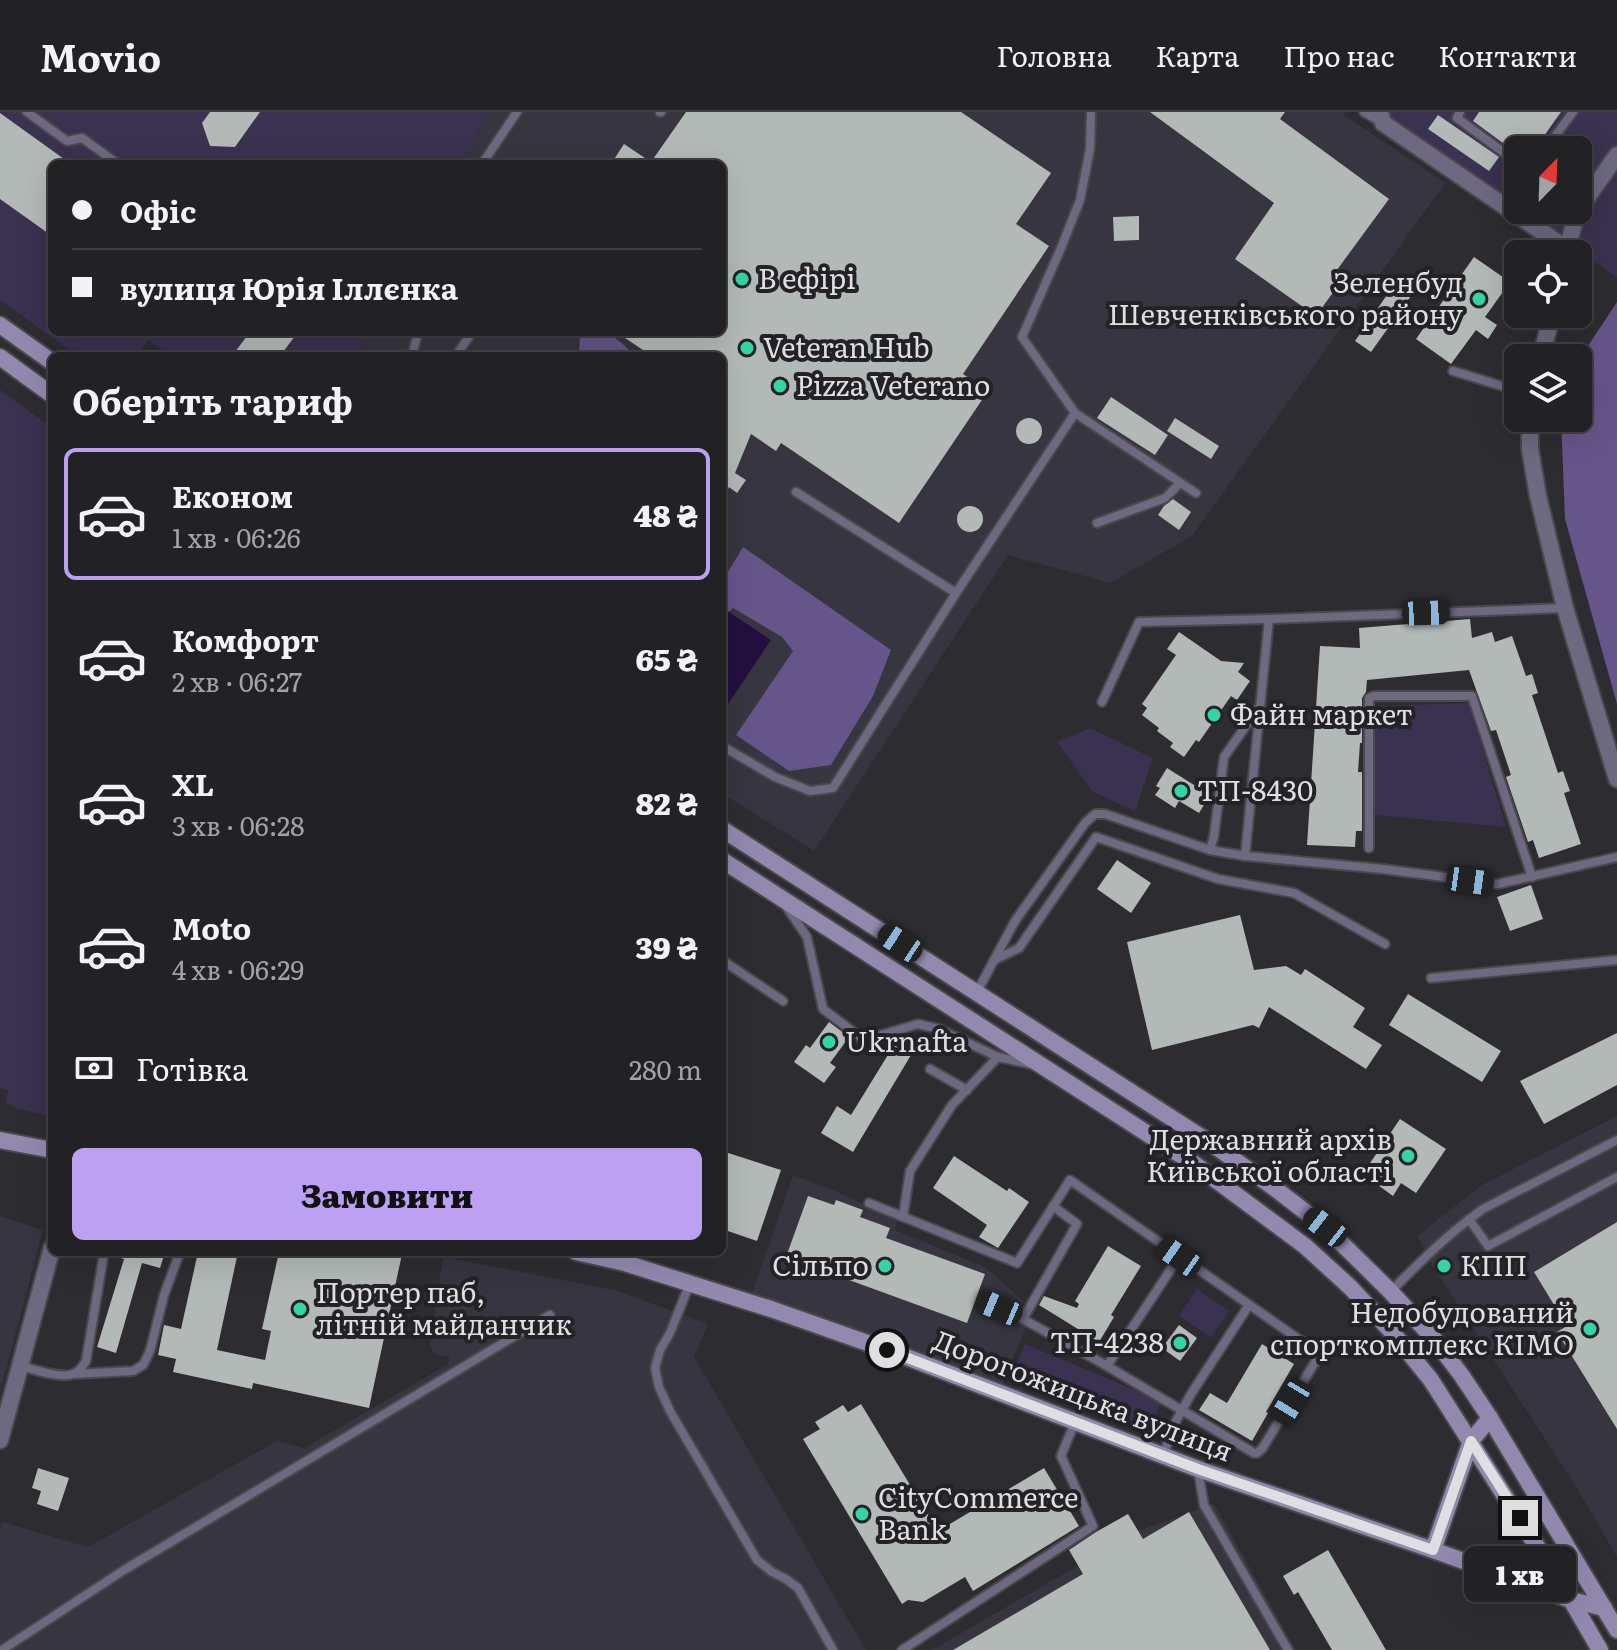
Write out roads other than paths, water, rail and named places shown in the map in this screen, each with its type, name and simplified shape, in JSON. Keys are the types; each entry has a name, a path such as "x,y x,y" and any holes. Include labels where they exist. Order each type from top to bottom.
{"main road":[{"path":"0,325 48,359"},
{"path":"0,357 48,392"},
{"path":"726,832 1199,1136 1325,1227 1390,1291 1434,1339 1462,1376 1617,1630"},
{"path":"726,863 1193,1163 1305,1246 1350,1287 1431,1380 1600,1650"},
{"path":"0,1140 48,1149"},
{"name":"Дорогожицька вулиця","path":"594,1256 690,1283 896,1353 1198,1469 1571,1600 1604,1608"},
{"path":"1433,1550 1471,1441 1490,1418"}],"street":[{"path":"1381,118 1552,240"},
{"path":"1570,240 1577,212 1617,155"},
{"path":"1530,432 1538,496 1565,608 1617,779"},
{"path":"0,1440 50,1256"}],"lane":[{"path":"27,112 67,141 82,138 112,160"},
{"path":"485,160 517,112"},
{"path":"1091,112 1090,149 1080,200 1022,337 1075,413 1196,493"},
{"path":"1364,112 1381,118"},
{"path":"1460,112 1457,118 1504,153"},
{"path":"1555,136 1573,112"},
{"path":"1501,204 1504,200"},
{"path":"1453,371 1504,387"},
{"path":"726,748 775,777 810,791 833,788 1075,413"},
{"path":"1097,523 1165,498 1180,483"},
{"path":"796,492 956,593"},
{"path":"1102,702 1139,622 1565,608"},
{"path":"1245,856 1269,619"},
{"path":"1369,848 1369,698 1472,696 1532,877"},
{"path":"1210,850 1224,757 1261,705"},
{"path":"977,992 1015,921 1085,823 1095,814 1105,814 1210,850 1498,884 1617,857"},
{"path":"994,960 1019,948 1096,837 1218,879 1294,893 1385,944"},
{"path":"781,898 807,937 823,1009 864,1040 918,1024 939,1029 998,1057 1040,1066"},
{"path":"1431,978 1617,960"},
{"path":"726,963 783,1001"},
{"path":"903,1217 910,1171 952,1105 998,1057"},
{"path":"930,1069 967,1090"},
{"path":"1390,1291 1484,1208 1617,1140"},
{"path":"1469,1219 1488,1246 1617,1177"},
{"path":"869,1203 1017,1263 1070,1180 1320,1354 1257,1453 1023,1319 984,1302"},
{"path":"1023,1319 1077,1224 1053,1206"},
{"path":"73,1374 86,1361 104,1256"},
{"path":"20,1366 60,1375 133,1371 143,1365 179,1256"},
{"path":"1107,1366 1179,1257"},
{"path":"690,1283 660,1350 655,1368 659,1387 757,1560 798,1588 833,1650"},
{"path":"1163,1455 1182,1410 1249,1305"},
{"path":"2,1650 124,1570 550,1315"},
{"path":"902,1650 1093,1526 1061,1456 1075,1422"},
{"path":"1198,1469 1204,1505 1288,1650"}],"place":[{"name":"В ефірі","path":"742,279"},
{"name":"Зеленбуд Шевченківського району","path":"1479,299"},
{"name":"Veteran Hub","path":"747,348"},
{"name":"Pizza Veterano","path":"780,386"},
{"name":"Файн маркет","path":"1214,715"},
{"name":"ТП-8430","path":"1181,791"},
{"name":"Ukrnafta","path":"829,1042"},
{"name":"Державний архів Київської області","path":"1408,1156"},
{"name":"Сільпо","path":"885,1266"},
{"name":"КПП","path":"1444,1266"},
{"name":"Портер паб, літній майданчик","path":"300,1309"},
{"name":"Недобудований спорткомплекс КІМО","path":"1590,1329"},
{"name":"ТП-4238","path":"1180,1343"},
{"name":"CityCommerce Bank","path":"862,1514"}]}
